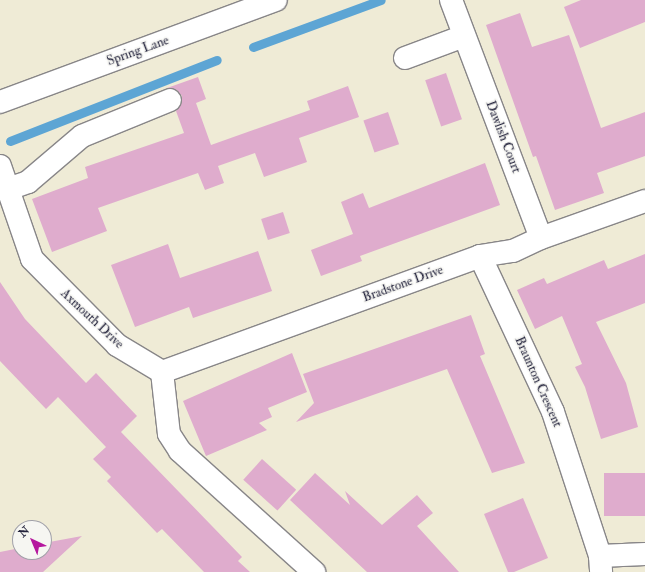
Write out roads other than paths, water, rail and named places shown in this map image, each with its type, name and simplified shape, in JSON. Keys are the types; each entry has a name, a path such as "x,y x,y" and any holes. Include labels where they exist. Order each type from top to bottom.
{"street":[{"name":"Spring Lane","path":"0,102 276,0"},
{"name":"Dawlish Court","path":"457,2 464,36 541,238"},
{"path":"405,58 464,36"},
{"name":"Axmouth Drive","path":"3,176 28,182 82,136 170,100"},
{"name":"Axmouth Drive","path":"3,176 32,259 117,345 162,372"},
{"name":"Bradstone Drive","path":"162,372 480,256 513,251 541,238 645,201"},
{"name":"Braunton Crescent","path":"480,256 554,412 601,564 645,554"},
{"path":"162,372 169,434 180,451 314,572"}],"waterway":[{"path":"253,47 381,0"},
{"path":"10,141 217,60"}]}
